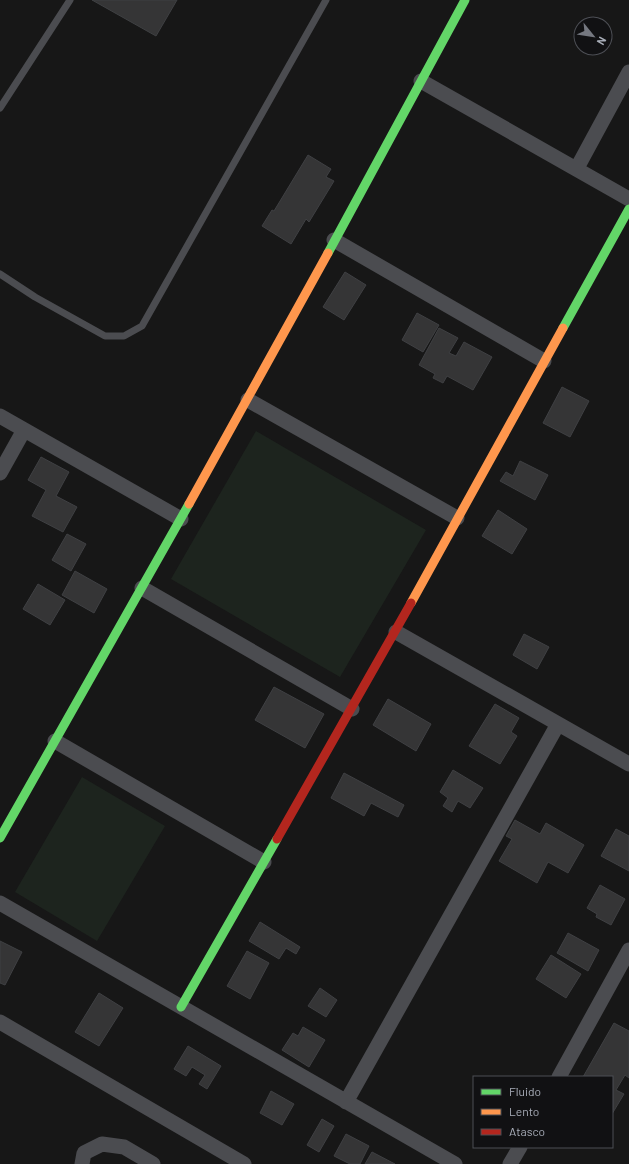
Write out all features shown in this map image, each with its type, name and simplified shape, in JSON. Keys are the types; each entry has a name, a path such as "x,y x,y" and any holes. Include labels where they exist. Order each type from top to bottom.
{"street":[{"path":"0,838 248,400 466,0"},
{"path":"577,168 629,72"},
{"path":"421,81 577,168 629,199"},
{"path":"181,1007 396,632 457,518 629,209"},
{"path":"334,240 544,361"},
{"path":"248,400 457,518"},
{"path":"0,416 181,519"},
{"path":"0,473 24,430"},
{"path":"142,588 352,709"},
{"path":"396,632 629,764"},
{"path":"346,1102 558,724"},
{"path":"55,741 264,862"},
{"path":"0,903 455,1164"},
{"path":"560,1076 629,950"},
{"path":"0,1022 244,1164"},
{"path":"82,1164 84,1153 102,1144 124,1147 153,1164"},
{"path":"510,1164 519,1148"}],"lane":[{"path":"0,108 70,0"},
{"path":"0,274 35,297 105,336 124,336 142,326 326,0"}],"shaded area":[{"path":"256,431 426,530 340,677 171,579"},
{"path":"82,777 165,826 97,941 15,892"}],"building":[{"path":"92,0 177,0 156,36"},
{"path":"308,155 331,169 326,177 334,181 309,222 306,219 291,244 262,226 272,210 274,211"},
{"path":"345,272 366,285 344,320 323,307"},
{"path":"417,313 439,325 423,352 402,340"},
{"path":"439,328 458,338 449,353 456,356 464,342 492,357 473,390 447,376 443,383 433,378 435,374 419,365"},
{"path":"562,387 589,401 570,437 543,423"},
{"path":"41,457 69,472 56,496 77,507 63,532 32,516 46,490 28,480"},
{"path":"520,461 548,475 535,500 500,481 506,472 513,476"},
{"path":"498,510 527,529 512,554 482,536"},
{"path":"67,534 86,544 71,571 52,560"},
{"path":"75,571 107,589 94,613 62,595"},
{"path":"38,584 65,600 50,625 23,609"},
{"path":"524,634 549,647 537,669 513,655"},
{"path":"274,687 324,714 305,748 255,720"},
{"path":"388,699 431,724 416,751 373,725"},
{"path":"495,704 519,718 511,732 517,736 500,764 469,746"},
{"path":"453,770 483,788 470,808 458,801 452,812 443,806 448,798 440,792"},
{"path":"344,773 404,805 398,817 371,803 364,816 331,798"},
{"path":"515,820 540,834 546,823 584,845 568,873 548,862 537,883 499,861 512,839 506,836"},
{"path":"616,829 629,836 629,871 601,856"},
{"path":"600,885 625,899 611,925 596,917 597,914 587,908"},
{"path":"260,922 300,947 296,954 286,948 279,959 249,941"},
{"path":"568,933 599,950 588,971 557,953"},
{"path":"0,941 22,952 5,985 0,983"},
{"path":"247,951 269,963 250,999 227,986"},
{"path":"551,955 581,974 566,998 536,979"},
{"path":"320,988 337,1000 326,1017 308,1006"},
{"path":"99,993 123,1008 99,1046 75,1032"},
{"path":"614,1023 629,1031 629,1078 625,1075 616,1090 624,1094 613,1112 613,1076 584,1076"},
{"path":"303,1027 325,1040 309,1067 282,1050 293,1033 298,1036"},
{"path":"188,1046 221,1066 207,1089 199,1084 205,1075 192,1067 186,1076 174,1069"},
{"path":"271,1091 294,1104 282,1125 260,1113"},
{"path":"322,1119 334,1126 319,1152 307,1145"},
{"path":"346,1134 369,1146 360,1164 350,1164 334,1156"},
{"path":"372,1152 395,1164 365,1164"}],"traffic: fast":[{"path":"328,253 465,0"},
{"path":"563,328 629,209"},
{"path":"0,838 189,504"},
{"path":"181,1007 277,839"}],"traffic: slow":[{"path":"189,504 328,253"},
{"path":"411,603 563,328"}],"traffic: jam":[{"path":"277,839 411,603"}]}
